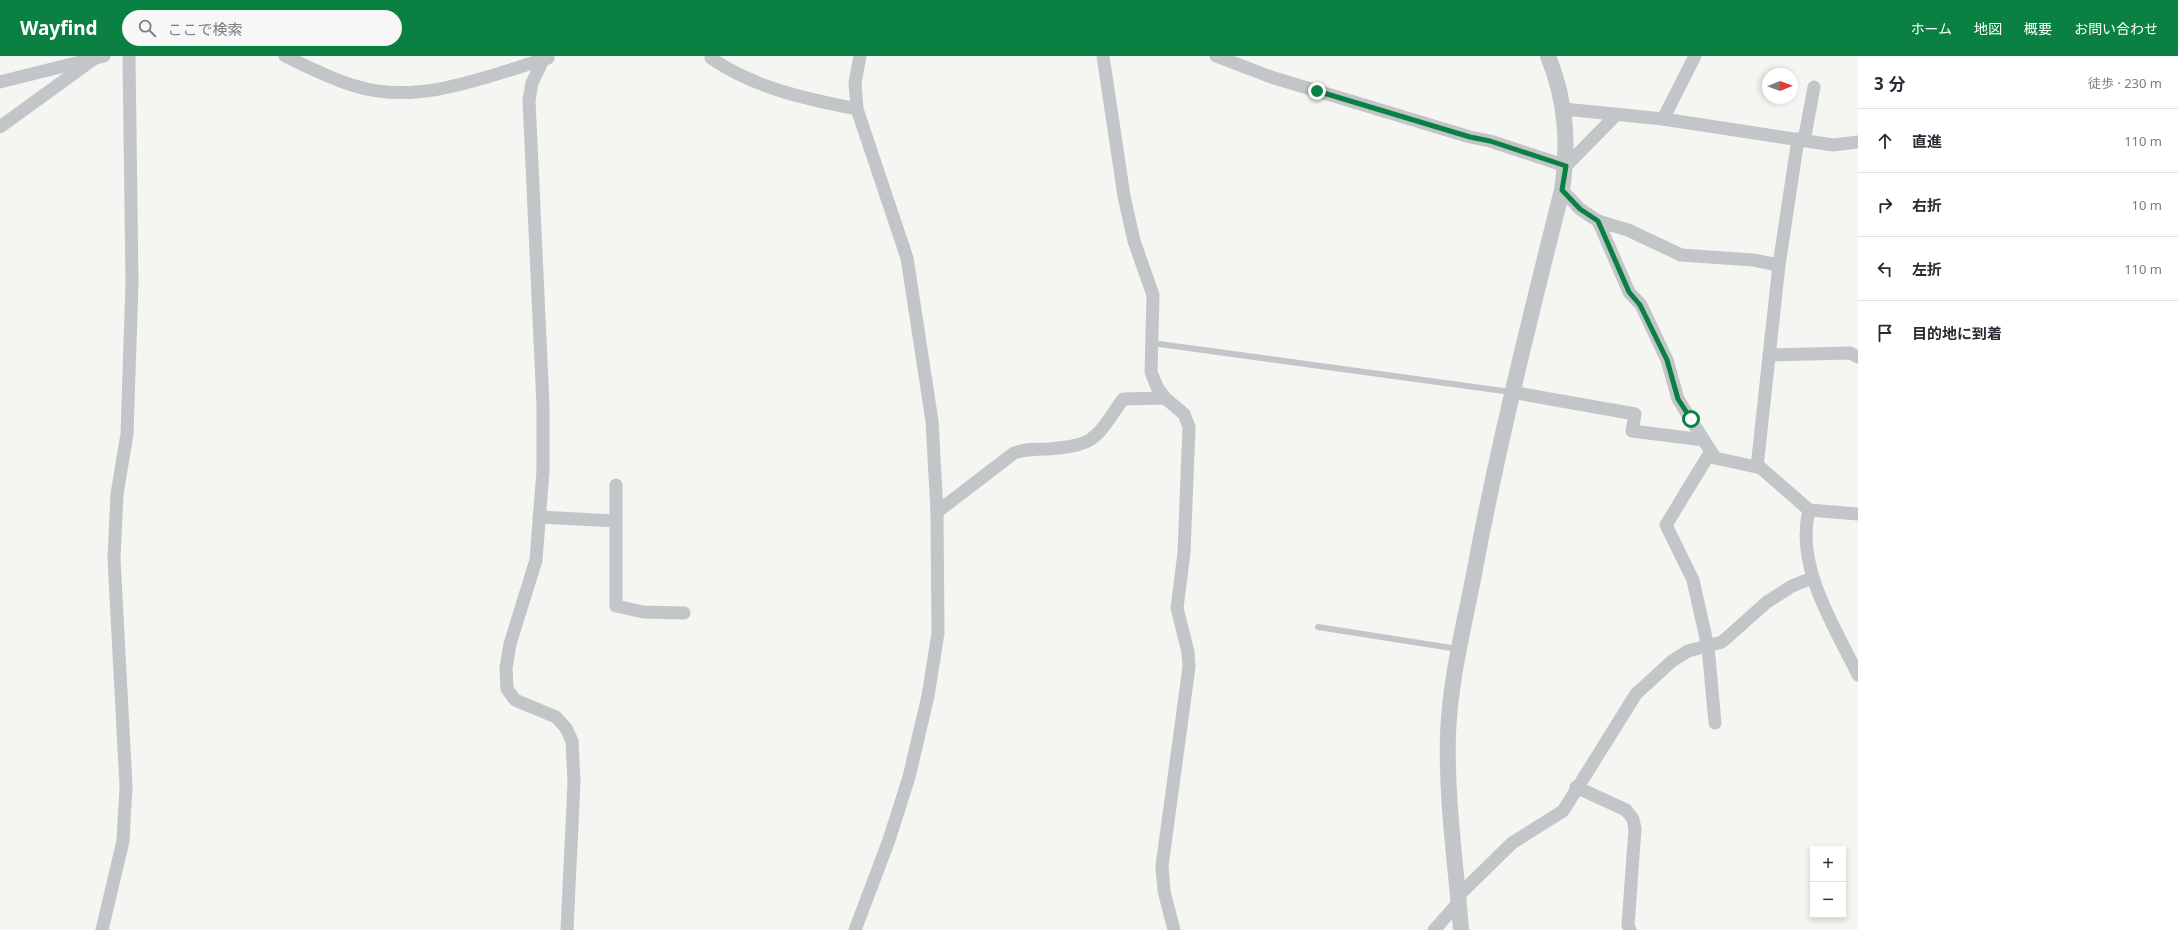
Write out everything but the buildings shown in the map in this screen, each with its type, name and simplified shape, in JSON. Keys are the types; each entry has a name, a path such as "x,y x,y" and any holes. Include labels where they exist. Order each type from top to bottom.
{"street":[{"path":"102,930 123,841 126,786 114,560 117,494 127,434 132,283 129,56"},
{"path":"285,56 307,61 355,86 400,92 437,90 547,57"},
{"path":"855,930 889,840 909,777 928,696 938,633 937,512 932,421 907,258 857,109 855,83 860,56"},
{"path":"1103,56 1124,196 1134,242 1153,295 1152,372 1165,398 1184,414 1189,426 1184,553 1177,608 1188,652 1189,667 1162,866 1164,892 1174,930"},
{"path":"1216,56 1271,77 1470,137 1490,141 1566,166"},
{"path":"1461,930 1448,764 1448,733 1452,685 1490,486 1511,392 1562,190 1566,166 1564,109 1556,76 1548,56"},
{"path":"1663,119 1694,56"},
{"path":"0,82 97,57"},
{"path":"0,127 97,57"},
{"path":"547,57 532,83 529,100 543,405 543,471 536,560 510,644 506,668 507,689 515,700 556,717 566,728 572,741 574,783 567,930"},
{"path":"712,57 732,72 799,97 857,109"},
{"path":"1757,467 1779,265 1801,140 1814,86"},
{"path":"1564,109 1663,119 1833,144 1858,142"},
{"path":"1566,166 1616,115"},
{"path":"1562,190 1580,209 1598,221 1628,230 1681,255 1753,260 1779,265"},
{"path":"1598,221 1629,292 1640,305 1667,360 1678,399 1715,458 1761,468 1809,510 1858,514"},
{"path":"1769,355 1850,353 1858,357"},
{"path":"1511,392 1635,414 1632,431 1704,440"},
{"path":"937,512 1014,453 1022,450 1071,448 1084,444 1096,436 1123,399 1165,398"},
{"path":"1711,451 1666,525 1693,580 1708,646 1715,724"},
{"path":"616,485 616,606 643,612 684,613"},
{"path":"1809,510 1805,527 1812,578 1858,675"},
{"path":"539,517 616,521"},
{"path":"1434,930 1459,899 1512,843 1562,812 1576,787 1636,694 1672,661 1688,651 1722,642 1767,602 1792,586 1812,578"},
{"path":"1576,787 1626,810 1633,819 1635,829 1628,925 1630,930"}],"lane":[{"path":"1152,344 1511,392"},
{"path":"1318,627 1459,649"}],"route":[{"path":"1317,91 1470,137 1490,141 1566,166 1562,190 1580,209 1598,221 1629,292 1640,305 1667,360 1678,399 1691,419"}]}
